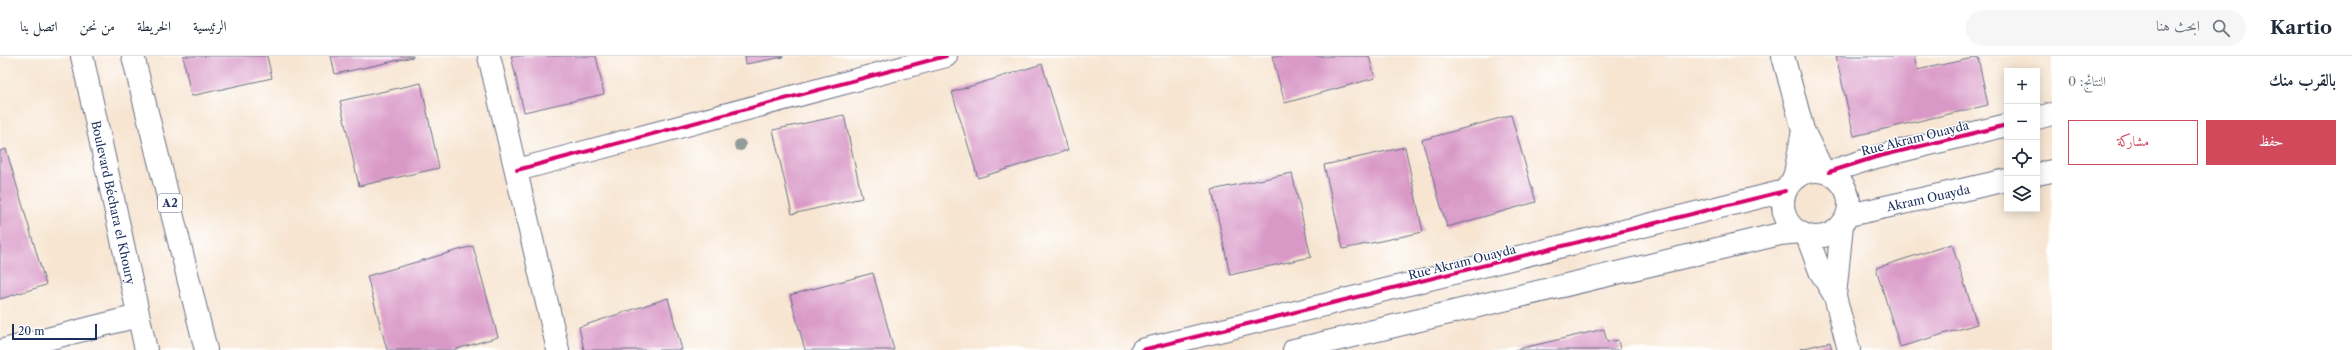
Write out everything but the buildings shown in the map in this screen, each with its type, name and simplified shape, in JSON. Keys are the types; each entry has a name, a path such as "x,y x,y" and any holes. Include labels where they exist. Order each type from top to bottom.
{"main road":[{"name":"Boulevard Béchara el Khoury","path":"82,56 146,350"},
{"name":"A2","path":"133,56 206,350"},
{"path":"489,56 517,170 558,350"},
{"path":"517,170 946,56"},
{"path":"1783,56 1803,130 1826,172 1845,187 1849,199 1835,296"},
{"path":"2040,117 2052,114"},
{"name":"Rue Akram Ouayda","path":"1826,172 1876,157 2004,126"},
{"path":"1803,130 1795,174 1783,202 1785,215 1791,225 1803,234 1820,271 1835,296 1848,350"},
{"path":"1789,186 1801,174 1812,171 1826,172"},
{"path":"2040,173 2052,171"},
{"name":"Akram Ouayda","path":"1845,220 2004,181"},
{"name":"Rue Akram Ouayda","path":"1142,350 1789,186"},
{"path":"1294,350 1780,234 1819,236 1832,233 1845,220"},
{"path":"4,350 138,316"}],"cycle path":[{"path":"517,170 946,56"},
{"path":"1829,172 1876,157 2004,126"},
{"path":"1142,350 1785,191"}]}
